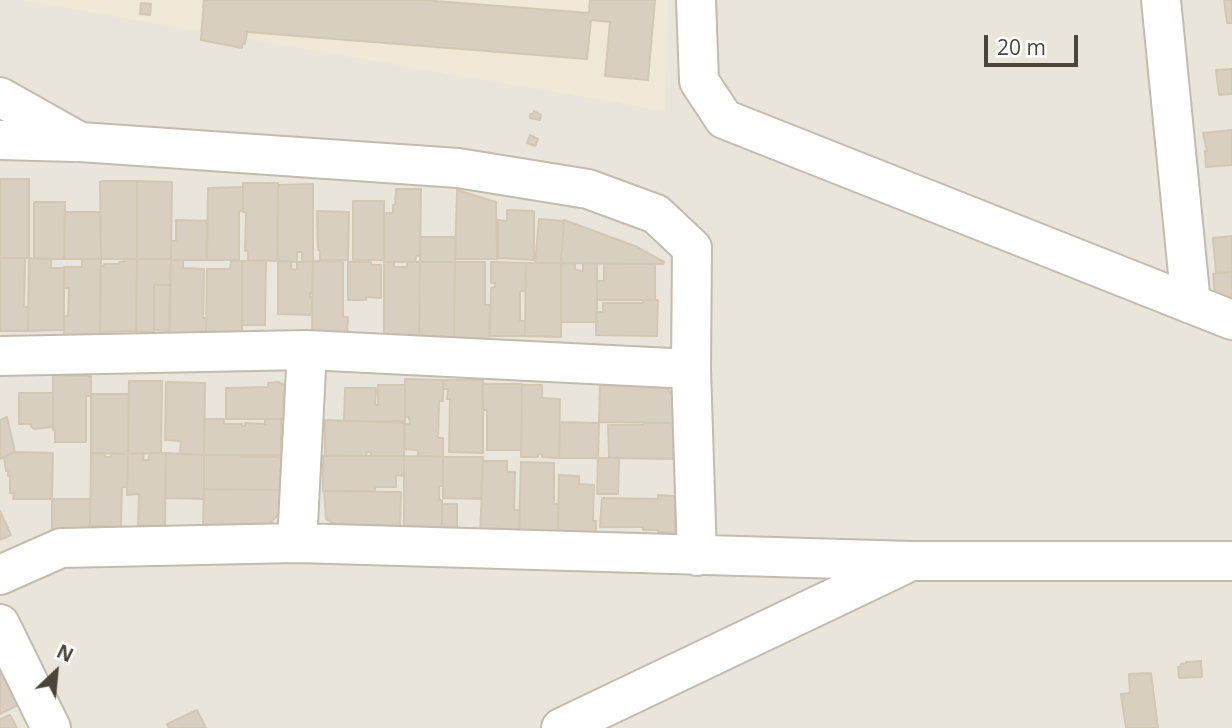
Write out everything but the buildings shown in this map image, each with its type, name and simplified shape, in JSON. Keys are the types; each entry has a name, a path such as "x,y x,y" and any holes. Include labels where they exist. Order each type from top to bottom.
{"street":[{"path":"696,0 699,81 724,120 1232,320"},
{"path":"1161,0 1191,304"},
{"path":"0,97 80,142"},
{"path":"0,140 80,142 458,168 588,189 656,214 692,248 691,369 697,556"},
{"path":"0,356 307,350 691,369"},
{"path":"297,543 307,350"},
{"path":"0,575 61,548 297,543 911,561 1232,561"},
{"path":"561,728 911,561"},
{"path":"0,624 51,728"}],"shaded area":[{"path":"0,0 1232,0 1232,728 0,728"},
{"path":"19,0 668,0 665,111"}]}
